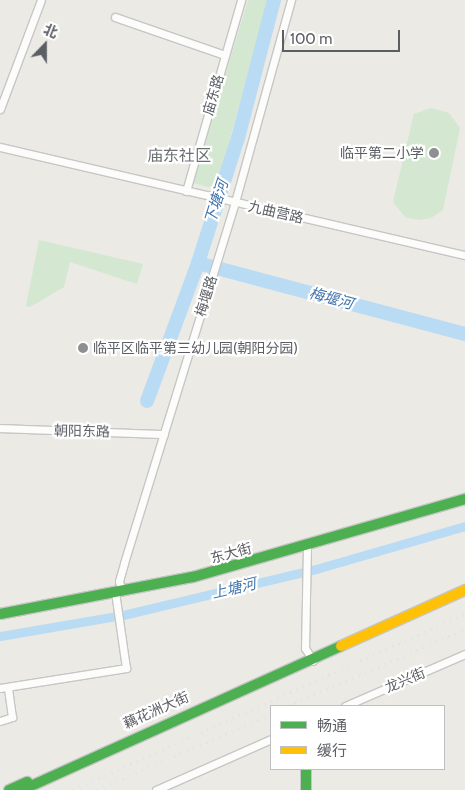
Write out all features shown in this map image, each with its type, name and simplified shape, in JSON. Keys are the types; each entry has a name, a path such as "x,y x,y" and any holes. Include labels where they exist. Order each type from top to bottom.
{"main road":[{"name":"东大街","path":"0,614 118,594 194,578 465,499"},
{"name":"藕花洲大街","path":"22,790 465,590"},
{"name":"藕花洲大街","path":"8,790 313,658"},
{"path":"306,770 306,790"}],"street":[{"path":"0,109 41,0"},
{"name":"庙东路","path":"188,191 241,0"},
{"name":"梅堰路","path":"4,688 126,668 118,594 124,563 224,240 291,0"},
{"path":"115,17 225,55"},
{"name":"九曲营路","path":"0,147 465,255"},
{"name":"朝阳东路","path":"0,428 164,434"},
{"path":"306,546 305,648 313,658"},
{"name":"龙兴街","path":"347,705 465,654"},
{"path":"0,721 12,717 4,688"},
{"path":"156,790 270,739"}],"green space":[{"path":"248,0 268,0 216,189 193,183"},
{"path":"431,108 449,113 460,128 443,210 431,218 419,220 405,217 393,202 414,114"},
{"path":"39,240 143,264 137,284 70,262 64,287 30,307 26,306"}],"waterway":[{"name":"下塘河","path":"147,401 198,263 238,138 274,0"},
{"name":"梅堰河","path":"198,263 465,334"},
{"name":"上塘河","path":"0,636 123,615 316,569 465,526"}],"railway":[{"path":"73,790 465,614"},
{"path":"290,705 465,629"},
{"path":"97,790 270,714"}],"traffic: fast":[{"path":"0,614 193,577 465,499"},
{"path":"22,790 341,646"},
{"path":"306,770 306,790"},
{"path":"9,790 27,782"}],"traffic: slow":[{"path":"341,646 465,590"}],"place":[{"name":"临平第二小学","path":"434,153"},
{"name":"临平区临平第三幼儿园(朝阳分园)","path":"83,348"}],"district":[{"name":"庙东社区","path":"179,156"}]}
